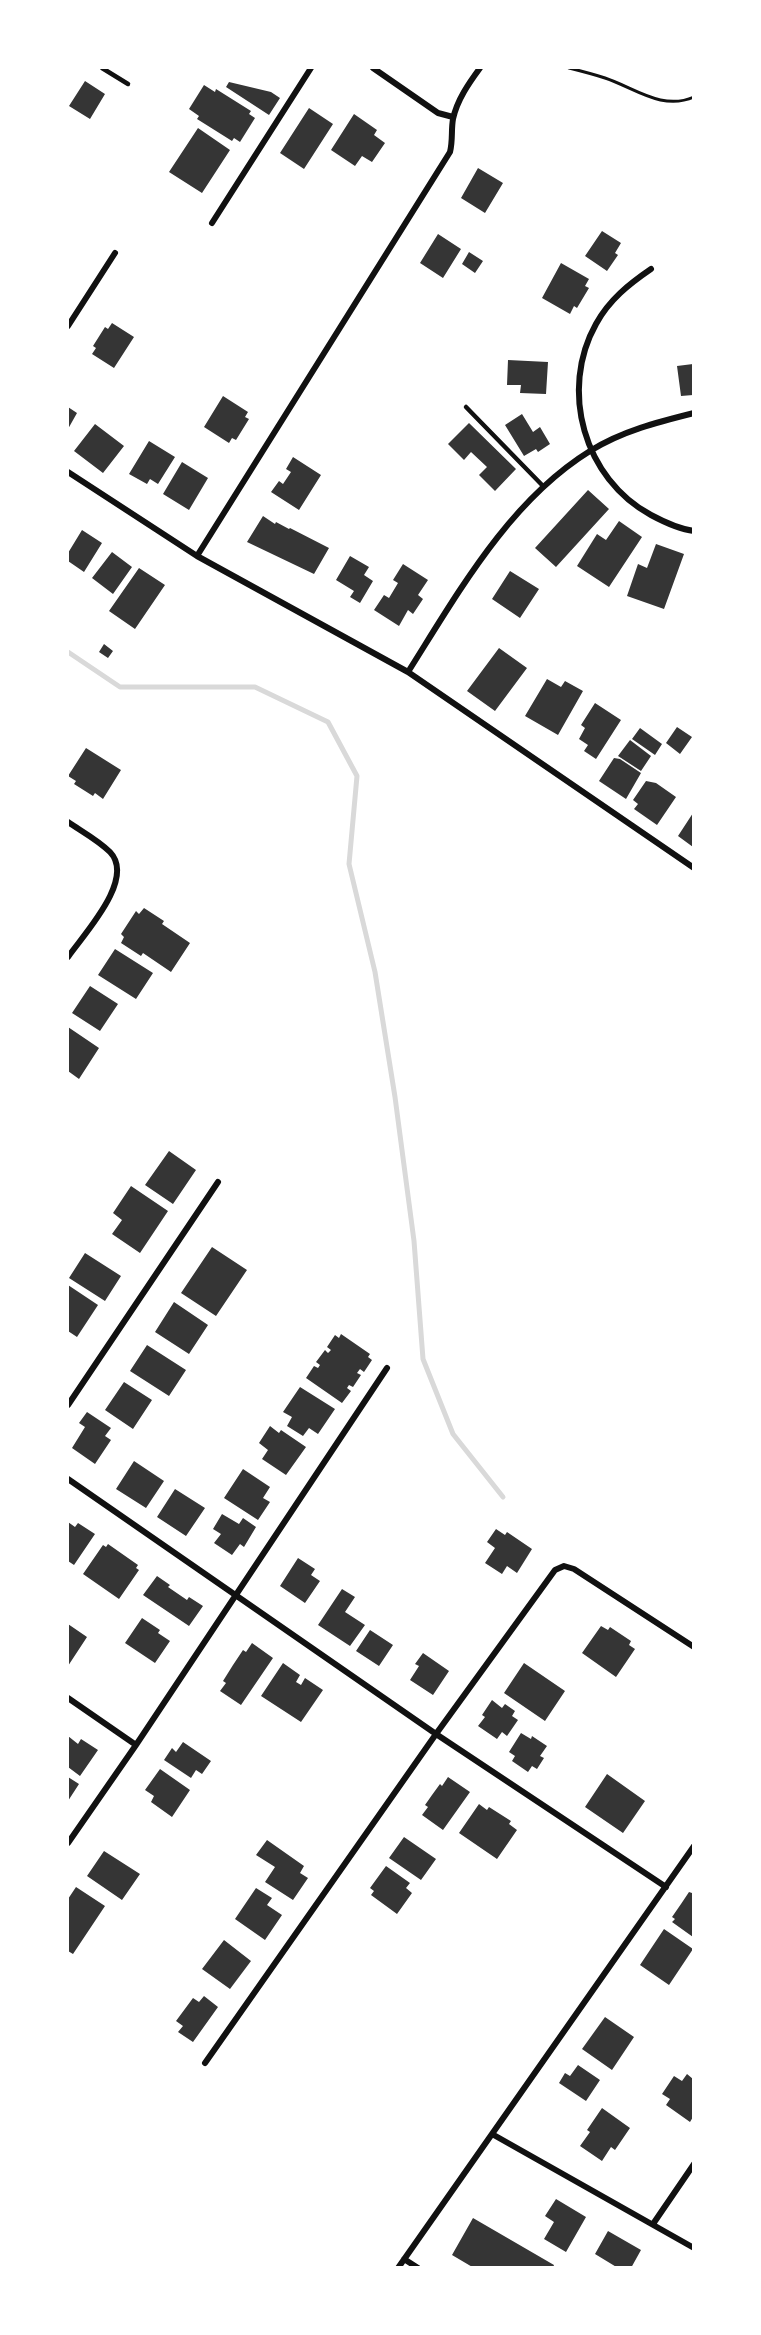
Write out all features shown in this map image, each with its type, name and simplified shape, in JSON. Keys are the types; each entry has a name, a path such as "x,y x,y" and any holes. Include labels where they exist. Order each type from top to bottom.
{"street":[{"path":"212,223 311,68"},
{"path":"373,68 438,113 453,117"},
{"path":"197,556 444,161 453,140 453,117 465,90 480,68"},
{"path":"68,326 115,253"},
{"path":"651,269 629,284 610,302 596,324 579,374 578,400 582,426 603,473 620,493 640,510 663,522 693,531"},
{"path":"408,672 461,589 503,532 543,486 591,450 643,426 693,413"},
{"path":"68,472 197,556 408,672 693,868"},
{"path":"68,822 111,853 118,872 113,893 68,957"},
{"path":"68,1405 218,1182"},
{"path":"68,1843 136,1745 387,1368"},
{"path":"68,1479 436,1734 666,1887"},
{"path":"205,2063 436,1734 555,1570 564,1566 574,1569 693,1647"},
{"path":"68,1698 136,1745"},
{"path":"398,2268 693,1846"},
{"path":"492,2134 693,2248"},
{"path":"653,2224 693,2164"},
{"path":"404,2259 418,2268"}],"lane":[{"path":"102,68 128,84"},
{"path":"466,407 543,486"}],"path":[{"path":"569,68 606,78 657,100 682,102 693,97"}],"building":[{"path":"85,81 105,94 90,119 69,106"},
{"path":"229,82 271,92 280,98 269,115 226,87"},
{"path":"204,85 215,92 216,89 251,111 249,114 255,118 240,142 234,138 232,141 197,119 199,116 189,109"},
{"path":"309,108 333,124 304,169 280,153"},
{"path":"354,114 377,130 374,135 385,143 372,162 362,156 355,166 331,150"},
{"path":"198,128 230,150 202,193 169,172"},
{"path":"478,168 503,183 485,213 461,198"},
{"path":"602,231 621,243 615,253 618,255 607,271 585,256"},
{"path":"438,234 461,249 443,278 420,263"},
{"path":"469,252 483,261 475,273 462,264"},
{"path":"561,263 589,279 585,286 589,288 577,308 574,306 570,314 542,298"},
{"path":"112,323 134,337 114,368 92,354 96,348 93,346 105,327 108,329"},
{"path":"508,360 548,362 546,394 520,393 521,385 507,385"},
{"path":"693,364 693,395 681,396 677,366"},
{"path":"223,396 248,412 245,417 249,419 236,440 232,438 229,443 204,427"},
{"path":"68,407 77,413 68,429"},
{"path":"522,414 533,432 540,427 550,444 538,452 536,449 524,456 505,425"},
{"path":"469,423 516,469 495,491 479,475 487,467 471,452 464,460 448,444"},
{"path":"95,424 124,446 103,473 74,451"},
{"path":"149,441 175,457 158,484 150,479 147,484 129,474"},
{"path":"293,457 321,475 299,510 271,492 279,481 283,484 291,472 286,469"},
{"path":"182,462 208,478 189,510 163,494"},
{"path":"588,490 609,509 556,567 535,548"},
{"path":"263,516 275,524 276,522 290,528 329,548 314,574 247,542"},
{"path":"619,521 642,537 609,587 577,566 597,534 606,540"},
{"path":"82,530 102,543 84,572 68,561 68,553"},
{"path":"656,544 684,554 664,609 627,596 638,564 647,568"},
{"path":"112,552 132,567 113,594 92,578"},
{"path":"350,556 369,567 364,575 373,581 360,603 350,597 354,591 336,580"},
{"path":"403,564 428,580 418,595 423,599 413,614 408,610 399,626 374,610 384,595 389,598 398,583 393,580"},
{"path":"139,568 165,585 135,629 109,611"},
{"path":"510,571 539,589 520,618 492,599"},
{"path":"104,644 113,651 108,658 99,652"},
{"path":"499,648 527,668 495,711 467,691"},
{"path":"547,679 561,687 565,681 583,691 558,735 525,716"},
{"path":"595,703 621,720 596,759 584,751 588,745 579,739 585,728 581,725"},
{"path":"677,727 692,737 680,754 666,743"},
{"path":"640,728 662,744 655,755 632,739"},
{"path":"630,740 651,756 641,771 618,756"},
{"path":"86,748 121,770 103,799 95,793 93,796 74,784 76,781 68,776"},
{"path":"614,758 620,759 641,773 626,799 599,781"},
{"path":"646,781 656,783 676,797 657,825 634,809 638,804 633,800"},
{"path":"693,813 693,847 678,836"},
{"path":"144,908 164,921 162,924 190,943 171,972 143,953 141,956 121,943 124,937 121,934 136,911 139,914"},
{"path":"115,949 153,973 136,999 98,975"},
{"path":"90,986 118,1004 100,1031 72,1013"},
{"path":"68,1027 99,1048 79,1079 68,1071"},
{"path":"169,1151 196,1170 173,1204 145,1185"},
{"path":"131,1186 168,1211 140,1253 112,1234 122,1220 113,1213"},
{"path":"212,1247 247,1270 216,1316 181,1293"},
{"path":"85,1253 121,1276 105,1301 69,1278"},
{"path":"68,1285 98,1305 77,1337 68,1331"},
{"path":"174,1302 208,1325 189,1354 155,1332"},
{"path":"341,1334 370,1354 368,1357 372,1360 364,1372 360,1369 357,1373 361,1375 353,1387 349,1385 347,1388 351,1391 342,1403 306,1378 314,1366 318,1368 320,1365 316,1362 325,1350 328,1353 331,1350 327,1347 335,1335 339,1338"},
{"path":"147,1345 186,1370 169,1396 130,1371"},
{"path":"124,1382 152,1400 133,1429 105,1410"},
{"path":"300,1387 335,1409 318,1434 309,1428 303,1436 287,1426 292,1417 283,1412"},
{"path":"87,1412 111,1428 105,1436 111,1440 95,1464 72,1448 85,1427 79,1423"},
{"path":"270,1426 279,1433 281,1430 306,1447 286,1475 262,1459 268,1450 259,1443"},
{"path":"134,1461 164,1481 146,1508 116,1489"},
{"path":"243,1469 270,1487 263,1498 270,1502 258,1520 224,1498"},
{"path":"175,1489 205,1508 186,1536 157,1517"},
{"path":"222,1514 239,1524 243,1518 256,1527 244,1547 240,1544 232,1555 214,1543 221,1534 213,1529"},
{"path":"68,1522 75,1527 78,1523 95,1534 74,1565 68,1561"},
{"path":"496,1529 505,1535 507,1532 532,1549 517,1573 507,1566 502,1574 485,1563 495,1548 487,1542"},
{"path":"108,1544 138,1565 136,1568 139,1570 119,1599 83,1574 103,1545 106,1547"},
{"path":"298,1558 315,1569 311,1575 320,1581 305,1603 280,1586"},
{"path":"157,1576 187,1600 189,1597 203,1606 189,1626 143,1595"},
{"path":"342,1589 355,1597 345,1612 365,1625 350,1646 318,1625"},
{"path":"142,1618 160,1630 158,1633 170,1641 155,1663 125,1643"},
{"path":"68,1624 87,1637 68,1666"},
{"path":"601,1626 608,1630 610,1627 631,1641 629,1645 635,1649 616,1677 582,1653"},
{"path":"370,1630 393,1645 379,1666 356,1651"},
{"path":"252,1643 273,1658 241,1705 220,1691 226,1683 223,1681 243,1650 246,1652"},
{"path":"423,1653 449,1671 433,1695 410,1680 419,1666 415,1664"},
{"path":"283,1663 300,1675 296,1682 301,1685 305,1678 323,1690 301,1722 261,1696"},
{"path":"524,1663 565,1691 545,1721 504,1693"},
{"path":"492,1700 502,1708 505,1704 515,1711 512,1716 518,1720 507,1736 502,1732 497,1739 478,1726 485,1717 482,1715"},
{"path":"521,1733 531,1739 532,1736 547,1746 540,1756 544,1758 537,1769 532,1766 528,1772 512,1761 515,1756 509,1752"},
{"path":"68,1736 78,1744 81,1739 98,1750 80,1776 68,1767"},
{"path":"183,1742 211,1761 202,1774 196,1770 191,1778 164,1760 172,1748 176,1752"},
{"path":"160,1769 190,1790 172,1817 151,1802 154,1796 145,1790"},
{"path":"607,1774 645,1801 623,1833 585,1807"},
{"path":"68,1777 79,1784 68,1801"},
{"path":"448,1777 470,1792 443,1830 422,1815 428,1807 425,1805"},
{"path":"479,1804 487,1810 489,1807 511,1821 509,1824 517,1830 497,1859 459,1833"},
{"path":"404,1837 436,1859 421,1880 389,1858"},
{"path":"267,1840 304,1866 300,1873 308,1878 293,1900 265,1882 275,1867 256,1855"},
{"path":"104,1851 140,1874 122,1900 87,1876"},
{"path":"386,1866 410,1883 406,1888 412,1893 397,1914 371,1895 374,1891 370,1888"},
{"path":"76,1887 105,1906 73,1954 68,1951 68,1899"},
{"path":"256,1888 272,1898 267,1905 282,1915 265,1940 235,1919"},
{"path":"693,1891 693,1937 672,1922 675,1919 672,1917 689,1892"},
{"path":"664,1929 693,1949 669,1985 640,1965"},
{"path":"224,1940 251,1961 230,1989 202,1969"},
{"path":"204,1996 218,2007 193,2042 178,2032 183,2026 176,2021 193,1998 199,2002"},
{"path":"605,2017 634,2037 612,2070 582,2049"},
{"path":"578,2065 600,2080 586,2101 559,2083 565,2073 570,2076"},
{"path":"687,2074 693,2079 693,2117 690,2122 666,2105 670,2099 662,2094 674,2076 682,2081"},
{"path":"602,2108 630,2128 615,2150 611,2147 602,2161 580,2146 590,2132 587,2130"},
{"path":"556,2199 586,2217 566,2252 544,2239 554,2222 545,2216"},
{"path":"473,2218 554,2265 553,2268 474,2268 452,2255"},
{"path":"608,2231 641,2250 631,2268 618,2268 595,2254"}],"waterway":[{"path":"68,652 120,687 255,687 328,722 357,776 349,864 375,972 395,1097 414,1241 423,1359 453,1434 503,1497"}]}
